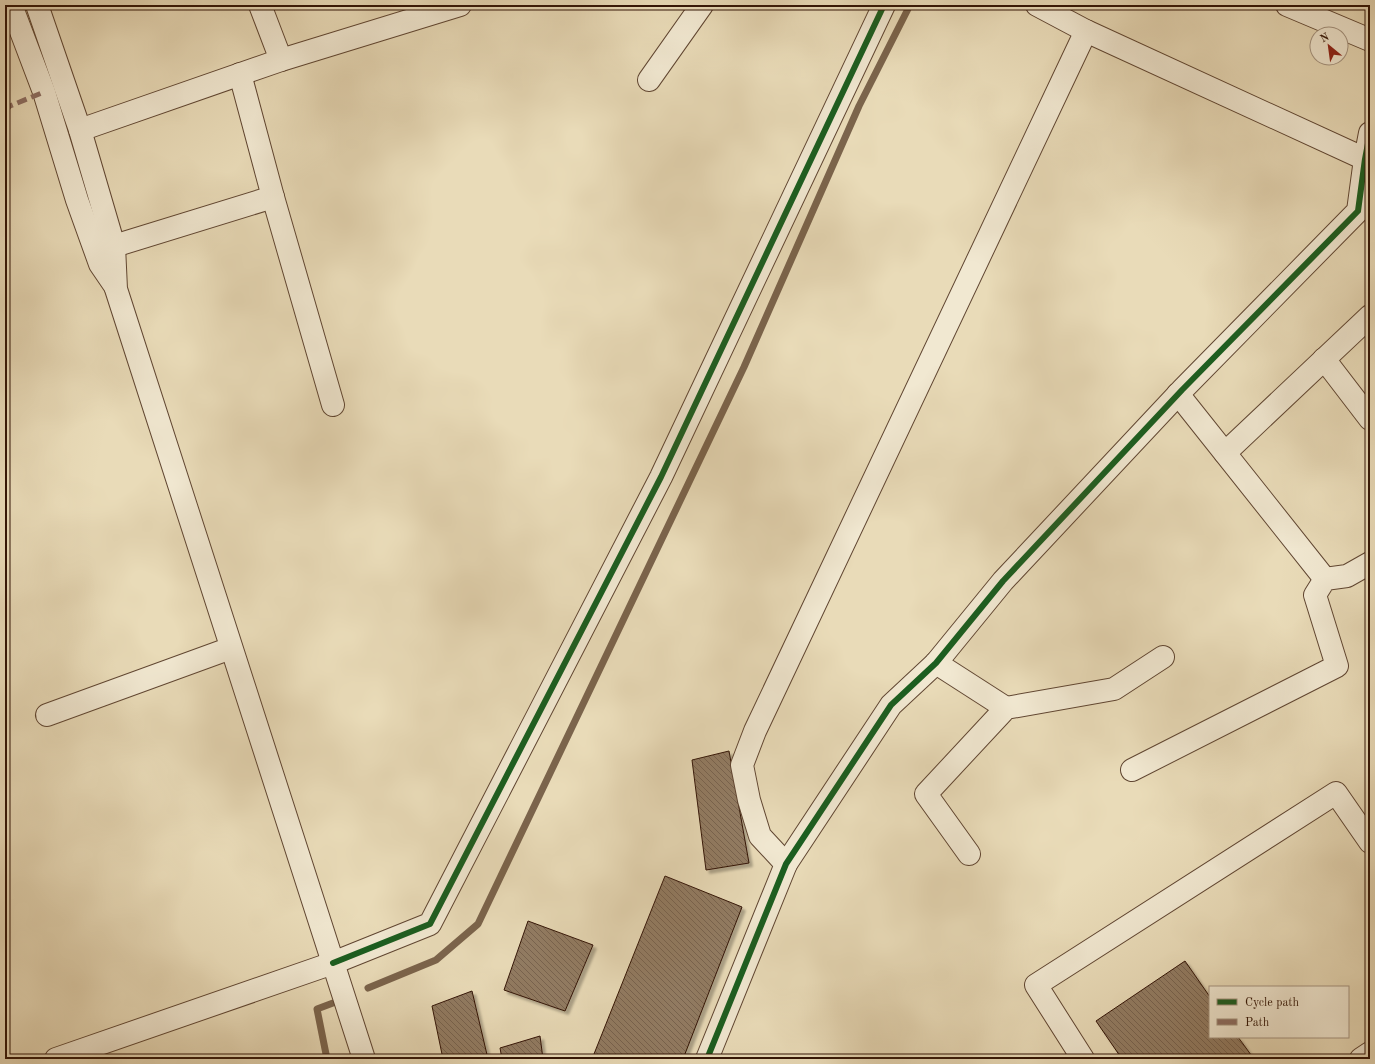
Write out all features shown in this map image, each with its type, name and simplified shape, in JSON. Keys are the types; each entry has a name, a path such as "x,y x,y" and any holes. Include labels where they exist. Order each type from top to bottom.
{"street":[{"path":"11,5 44,92 77,200 100,264 116,288"},
{"path":"37,5 80,130 114,246 116,288 364,1059"},
{"path":"260,5 280,60"},
{"path":"80,130 280,60 460,5"},
{"path":"649,80 702,5"},
{"path":"56,1059 333,964 430,924 660,477 884,5"},
{"path":"1037,5 1086,31 1365,159"},
{"path":"1287,5 1370,40"},
{"path":"786,864 760,836 749,800 742,765 755,731 1086,31"},
{"path":"240,74 273,197 333,405"},
{"path":"707,1059 786,864 891,705 936,663 1003,581 1178,394 1364,217 1365,159 1370,133"},
{"path":"114,246 273,197"},
{"path":"1225,453 1370,316"},
{"path":"1324,360 1370,419"},
{"path":"1178,394 1325,579"},
{"path":"1325,579 1347,576 1370,563"},
{"path":"1132,770 1337,666 1315,595 1325,579"},
{"path":"47,714 231,648"},
{"path":"969,854 926,794 1006,708 1114,689 1163,657"},
{"path":"936,663 1006,708"},
{"path":"1083,1059 1036,985 1336,793 1370,842"},
{"path":"1361,1059 1370,1053"}],"building":[{"path":"729,751 749,863 706,870 692,760"},
{"path":"665,876 742,907 683,1059 592,1059"},
{"path":"528,921 593,945 565,1011 504,990"},
{"path":"1185,961 1209,996 1209,1038 1239,1038 1254,1059 1122,1059 1096,1021"},
{"path":"472,991 488,1059 443,1059 432,1006"},
{"path":"540,1036 543,1059 502,1059 500,1048"}],"waterway":[{"path":"368,988 436,960 478,924 744,367 859,106 910,5"},
{"path":"327,1059 317,1009 333,1003"}],"marked path":[{"path":"5,111 10,106 44,92"}],"cycle path":[{"path":"333,963 430,924 661,477 884,5"},
{"path":"707,1059 786,864 891,705 936,663 1003,581 1182,390 1358,211 1370,133"}]}
